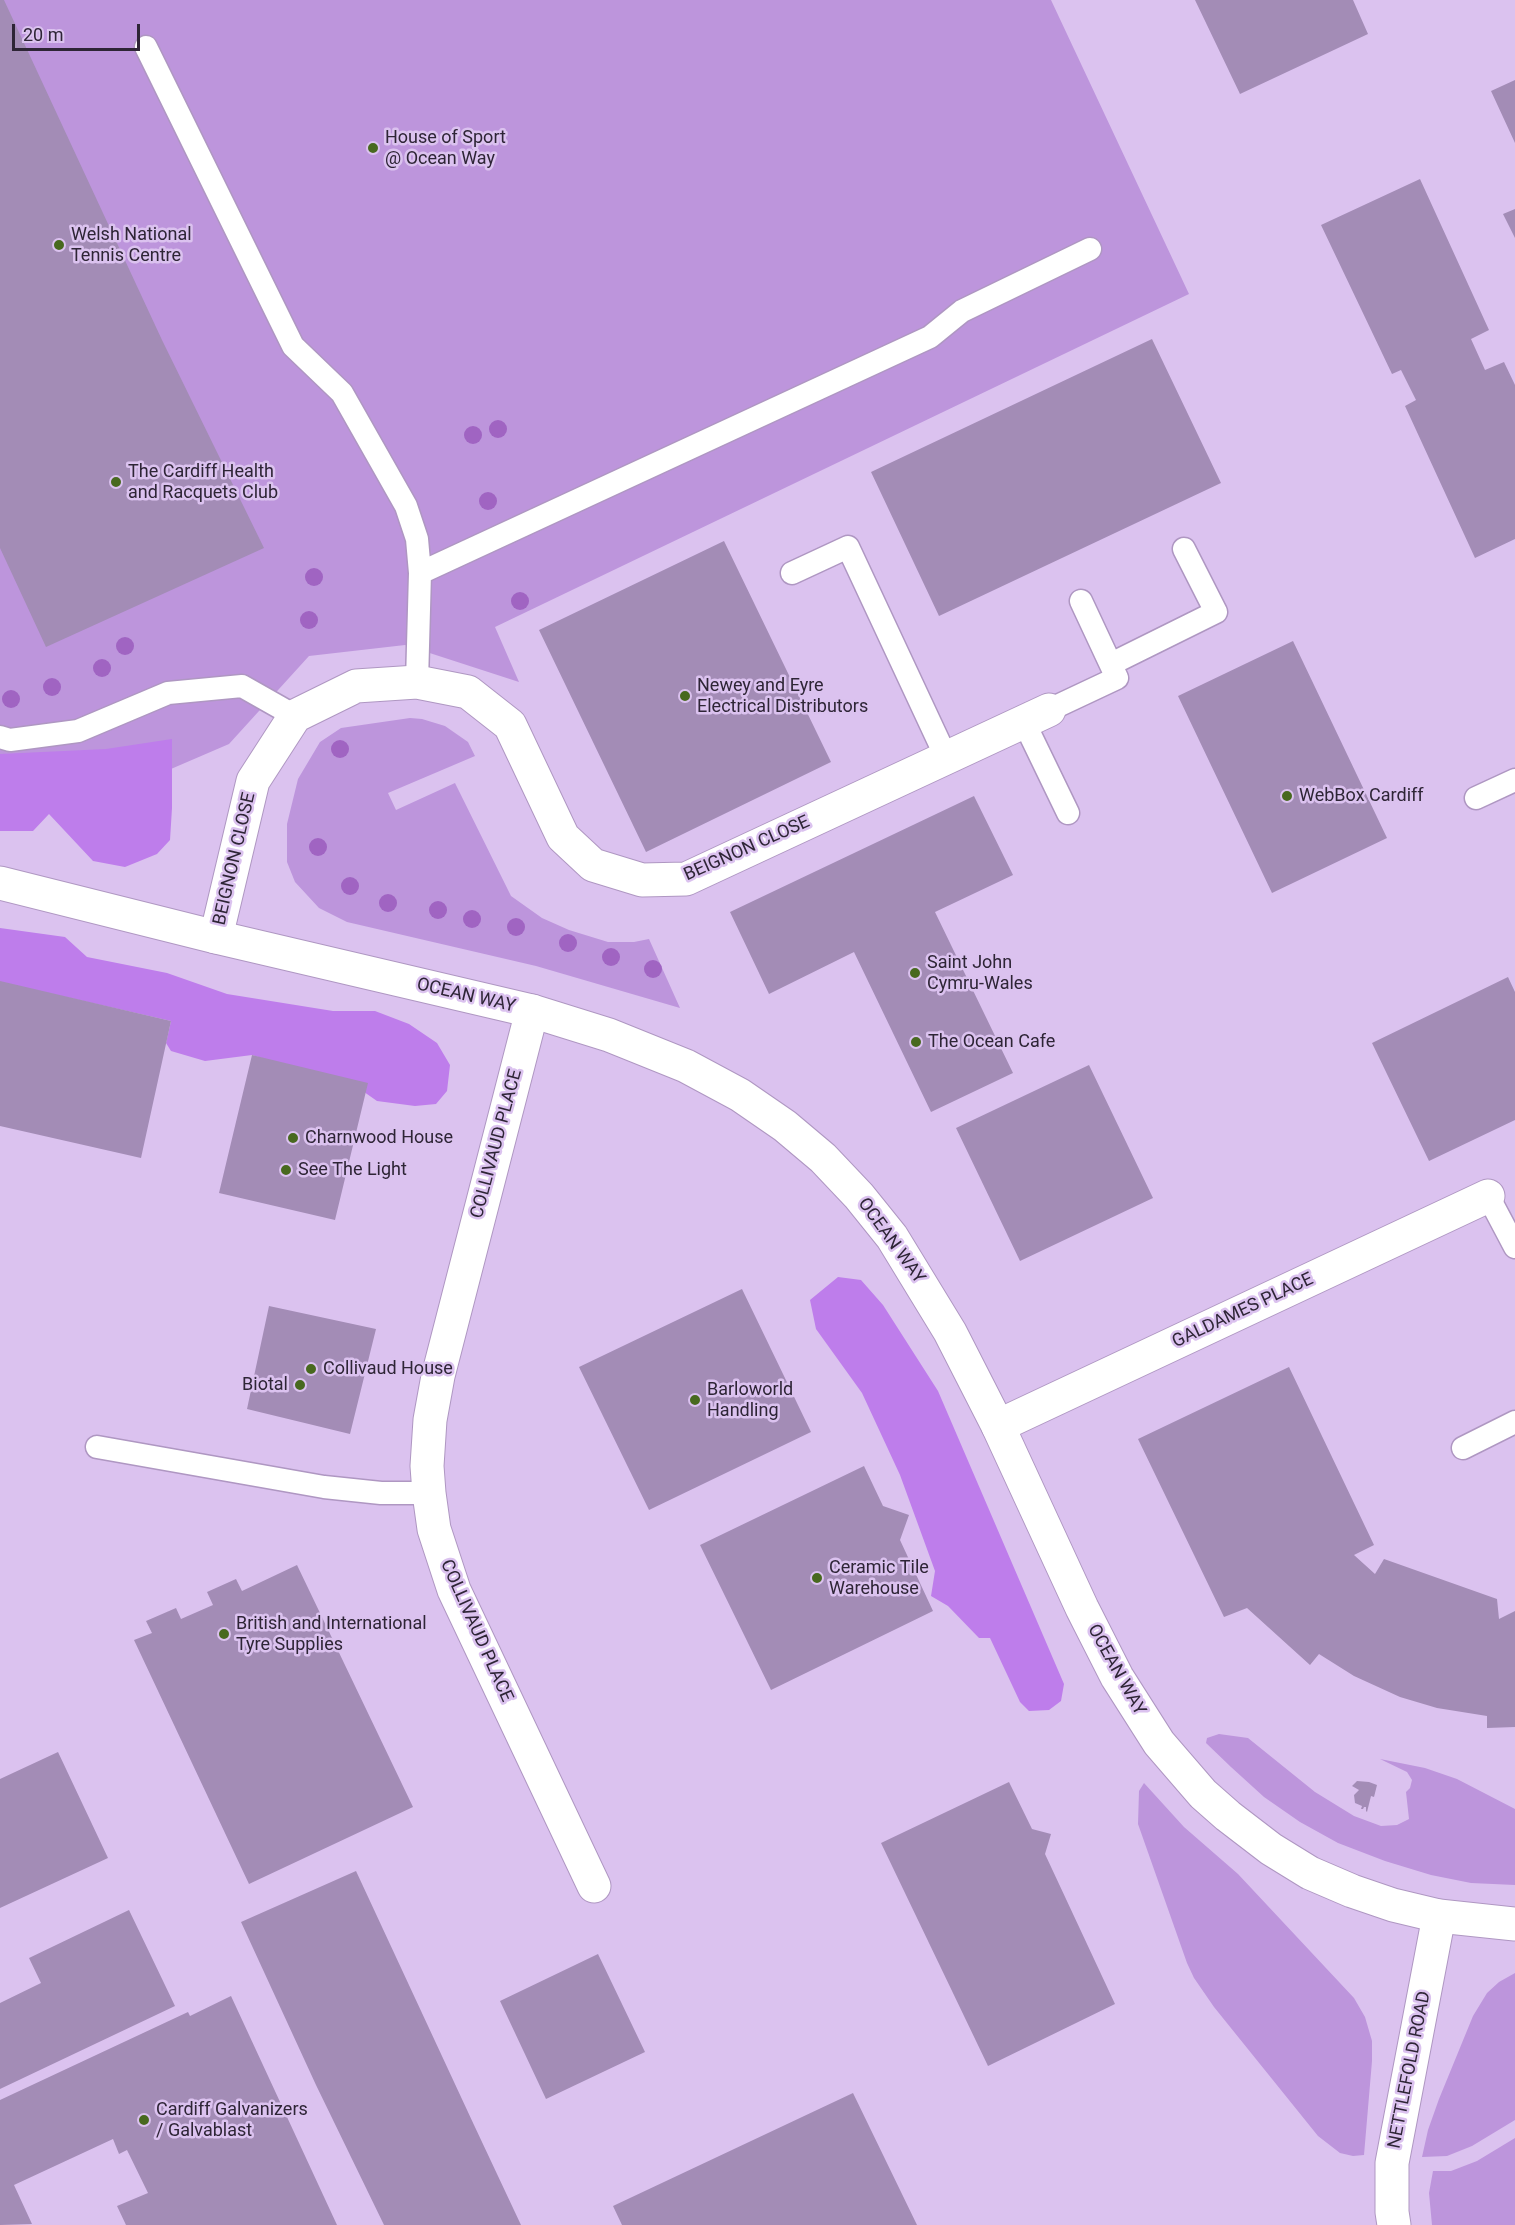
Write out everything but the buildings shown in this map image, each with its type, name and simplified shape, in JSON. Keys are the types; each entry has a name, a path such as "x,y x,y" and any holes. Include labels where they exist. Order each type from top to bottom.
{"street":[{"name":"BEIGNON CLOSE","path":"216,937 253,781 295,716 356,686 417,682 468,692 510,725 564,837 593,865 642,880 686,879 1036,716"},
{"name":"OCEAN WAY","path":"0,883 216,937 532,1011 609,1035 686,1066 740,1095 785,1126 823,1158 859,1196 885,1229 921,1283 950,1332 998,1426 1082,1608 1117,1677 1159,1743 1203,1794 1271,1849 1310,1873 1352,1891 1393,1905 1439,1916 1515,1924"},
{"name":"COLLIVAUD PLACE","path":"532,1011 438,1376 430,1420 427,1466 434,1529 454,1590 594,1886"},
{"name":"GALDAMES PLACE","path":"998,1426 1488,1196"},
{"name":"NETTLEFOLD ROAD","path":"1394,2225 1392,2163 1439,1916"}],"lane":[{"path":"146,46 293,346 342,393 406,506 417,539 420,573 417,682"},
{"path":"420,573 930,337 962,311 1090,249"},
{"path":"792,573 848,547 946,757"},
{"path":"1111,663 1216,612 1184,549"},
{"path":"1068,813 1036,716 1117,678 1081,601"},
{"path":"0,737 10,740 78,731 168,693 242,686 295,716"},
{"path":"1476,798 1515,780"},
{"path":"1488,1196 1515,1247"},
{"path":"1463,1448 1515,1422"},
{"path":"97,1447 324,1487 381,1493 429,1493"}],"shaded area":[{"path":"0,0 1051,0 1189,294 495,627 519,682 405,645 309,656 229,744 85,806 0,783"},
{"path":"410,718 445,726 468,742 475,756 388,793 396,810 455,783 511,896 542,918 569,930 608,942 634,942 649,939 680,1008 536,966 347,922 319,908 295,882 287,862 287,824 298,779 320,742 341,728"},
{"path":"172,739 170,840 157,854 125,867 93,861 49,814 33,831 0,831 0,754 106,749"},
{"path":"0,928 65,937 87,957 167,973 227,994 333,1011 375,1011 409,1024 437,1043 450,1065 447,1091 436,1104 415,1106 377,1101 357,1087 252,1055 205,1061 171,1051 166,1043 171,1021 0,982"},
{"path":"838,1277 861,1280 883,1305 938,1391 1064,1684 1061,1701 1049,1710 1029,1711 1020,1702 990,1638 979,1638 948,1606 931,1596 935,1571 900,1475 862,1393 816,1329 810,1300"},
{"path":"1219,1734 1248,1738 1315,1792 1354,1816 1381,1826 1397,1825 1409,1819 1406,1792 1412,1780 1407,1772 1380,1759 1425,1768 1457,1779 1515,1809 1515,1885 1471,1883 1431,1875 1338,1843 1300,1822 1264,1797 1231,1767 1206,1743 1207,1738"},
{"path":"1144,1783 1184,1827 1238,1874 1354,1998 1365,2017 1372,2041 1364,2155 1353,2156 1340,2153 1318,2136 1214,2007 1194,1978 1138,1824 1139,1791"},
{"path":"1515,1973 1515,2120 1472,2146 1447,2156 1422,2157 1428,2130 1439,2099 1473,2016 1487,1993 1499,1982"},
{"path":"1515,2138 1515,2225 1432,2225 1429,2193 1433,2171 1451,2171 1477,2161"}],"place":[{"name":"House of Sport @ Ocean Way","path":"373,148"},
{"name":"Welsh National Tennis Centre","path":"59,245"},
{"name":"The Cardiff Health and Racquets Club","path":"116,482"},
{"name":"Newey and Eyre Electrical Distributors","path":"685,696"},
{"name":"WebBox Cardiff","path":"1287,796"},
{"name":"Saint John Cymru-Wales","path":"915,973"},
{"name":"The Ocean Cafe","path":"916,1042"},
{"name":"Charnwood House","path":"293,1138"},
{"name":"See The Light","path":"286,1170"},
{"name":"Collivaud House","path":"311,1369"},
{"name":"Biotal","path":"300,1385"},
{"name":"Barloworld Handling","path":"695,1400"},
{"name":"Ceramic Tile Warehouse","path":"817,1578"},
{"name":"British and International Tyre Supplies","path":"224,1634"},
{"name":"Cardiff Galvanizers / Galvablast","path":"144,2120"}]}
